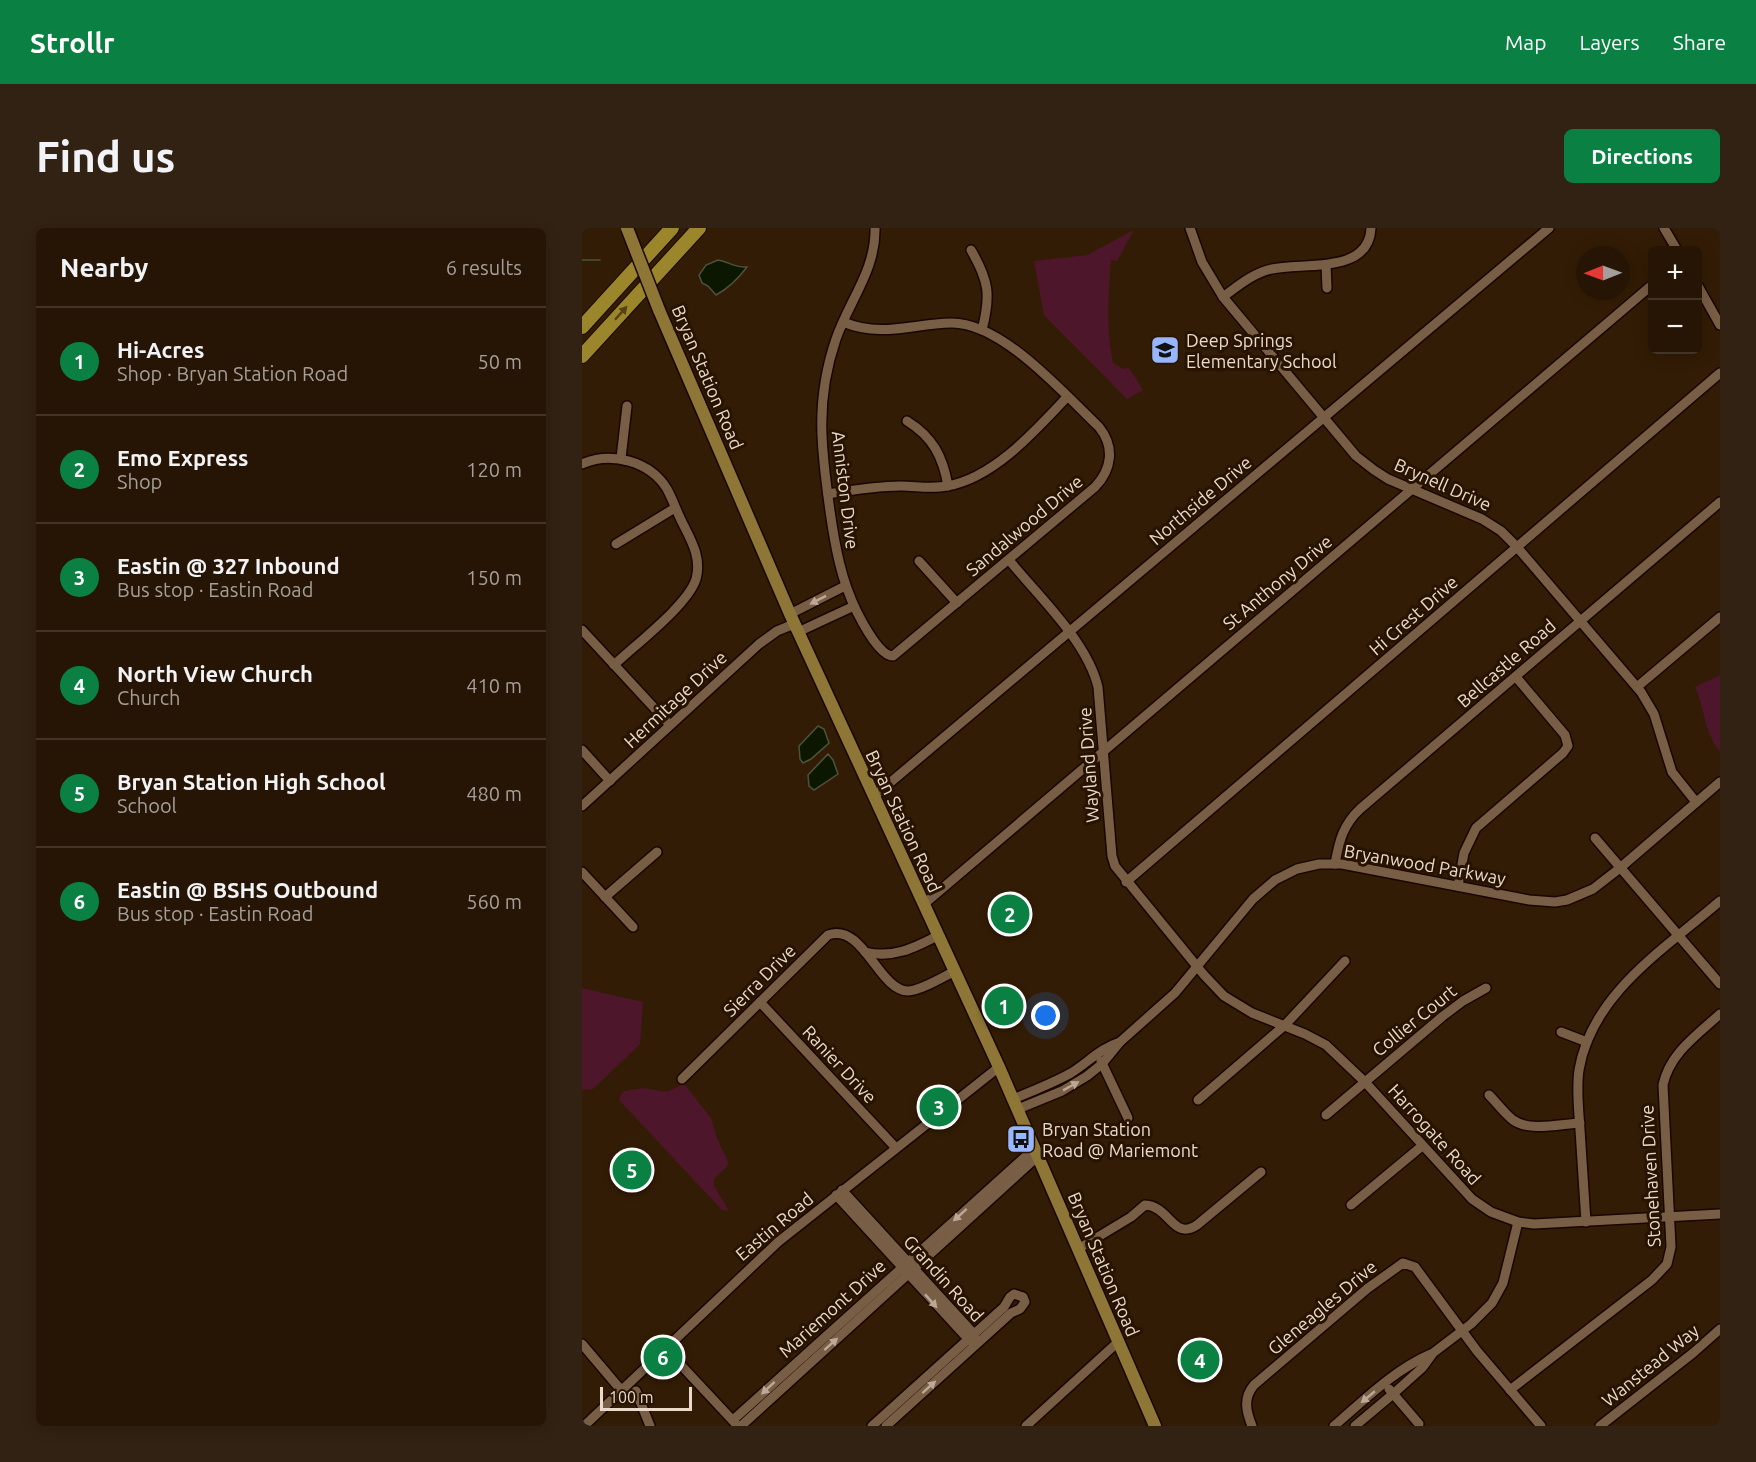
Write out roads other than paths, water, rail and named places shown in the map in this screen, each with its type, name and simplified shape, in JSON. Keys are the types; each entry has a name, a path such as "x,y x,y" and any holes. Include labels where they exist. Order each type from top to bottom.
{"highway":[{"path":"582,327 672,228"},
{"path":"582,356 699,228"}],"main road":[{"name":"Bryan Station Road","path":"627,228 794,623 1016,1104 1155,1426"}],"street":[{"name":"Anniston Drive","path":"875,228 874,245 867,272 843,322 831,356 822,403 821,444 838,557 846,586 854,606 881,650 889,657"},
{"name":"Brynell Drive","path":"1190,228 1202,262 1223,297 1364,463 1388,478 1482,519 1501,531 1517,547 1638,687 1654,714 1672,772 1696,802"},
{"path":"1223,297 1264,271 1338,263 1358,253 1368,241 1371,228"},
{"name":"Northside Drive","path":"873,797 1550,228"},
{"path":"1664,228 1675,246"},
{"path":"971,250 983,272 988,289 987,312 982,330"},
{"path":"1326,265 1327,288"},
{"name":"St Anthony Drive","path":"924,904 1648,289"},
{"path":"1702,293 1720,325"},
{"name":"Sandalwood Drive","path":"843,322 877,331 955,323 982,330 1011,346 1067,397 1103,433 1109,447 1109,466 1106,474 1095,487 895,656 889,657"},
{"name":"Hi Crest Drive","path":"1126,882 1720,373"},
{"path":"828,494 879,487 948,486 971,477 1008,455 1067,397"},
{"path":"621,458 627,406"},
{"path":"907,421 922,431 935,445 941,456 948,486"},
{"path":"582,464 595,459 621,458 640,465 654,475 667,489 697,558 695,581 682,602 614,665"},
{"name":"Bellcastle Road","path":"1335,864 1340,839 1351,818 1720,502"},
{"path":"616,544 675,508"},
{"path":"919,561 957,603"},
{"name":"Wayland Drive","path":"1009,561 1069,631 1084,651 1096,677 1112,856 1115,866 1197,967"},
{"path":"794,623 846,586"},
{"path":"794,623 854,606"},
{"path":"1638,687 1720,617"},
{"name":"Hermitage Drive","path":"582,806 771,634 794,623"},
{"path":"582,630 670,725"},
{"path":"1458,886 1464,854 1476,828 1563,753 1568,746 1565,735 1515,677"},
{"path":"582,750 610,781"},
{"name":"Bryanwood Parkway","path":"1016,1104 1062,1091 1102,1064 1120,1042 1175,993 1253,899 1275,880 1308,866 1335,864 1529,900 1555,902 1593,889 1720,782"},
{"path":"1595,838 1720,984"},
{"path":"606,897 657,852"},
{"path":"582,872 633,927"},
{"path":"1586,1222 1579,1072 1587,1042 1599,1016 1616,993 1646,964 1720,901"},
{"name":"Sierra Drive","path":"682,1079 828,935 842,933 864,951 895,986 904,991 915,989 956,971"},
{"path":"864,951 880,954 901,952 939,935"},
{"path":"1198,1100 1285,1025 1345,961"},
{"name":"Harrogate Road","path":"1197,967 1231,1001 1252,1013 1285,1025 1326,1045 1365,1082 1472,1199 1491,1212 1518,1222 1534,1224 1720,1214"},
{"name":"Collier Court","path":"1326,1115 1453,1008 1486,988"},
{"name":"Ranier Drive","path":"760,1002 896,1148"},
{"name":"Stonehaven Drive","path":"1510,1390 1661,1272 1670,1255 1663,1107 1665,1077 1674,1058 1720,1014"},
{"path":"1562,1032 1587,1042"},
{"name":"Bryanwood Parkway","path":"1016,1104 1082,1066 1112,1044 1120,1042"},
{"path":"1097,1054 1128,1118"},
{"name":"Eastin Road","path":"584,1426 778,1242 999,1067"},
{"path":"1489,1095 1512,1120 1520,1124 1529,1126 1580,1124"},
{"path":"1350,1205 1422,1146"},
{"name":"Mariemont Drive","path":"737,1424 1036,1152"},
{"path":"1078,1249 1131,1217 1146,1205 1158,1209 1182,1230 1192,1228 1261,1172"},
{"name":"Grandin Road","path":"839,1193 976,1344"},
{"path":"1334,1426 1384,1383 1415,1361 1433,1353 1492,1303 1503,1283 1518,1222"},
{"name":"Gleneagles Drive","path":"1252,1426 1247,1414 1246,1400 1247,1394 1254,1385 1344,1308 1399,1265 1408,1263 1415,1267 1477,1351 1541,1426"},
{"path":"872,1426 1004,1307 1010,1297 1014,1294 1023,1297 1024,1302 1020,1309 1011,1313 886,1426"},
{"name":"Wanstead Way","path":"1600,1426 1720,1329"},
{"path":"1026,1426 1118,1342"},
{"path":"582,1344 621,1390"},
{"path":"665,1348 737,1424"},
{"path":"1354,1426 1422,1368 1433,1353"},
{"path":"1384,1383 1419,1424"},
{"path":"636,1391 650,1426"}],"waterway":[{"path":"582,260 600,260"}],"place":[{"name":"Deep Springs Elementary School","path":"1165,350"},
{"name":"Emo Express","path":"1010,914"},
{"name":"Hi-Acres","path":"1004,1006"},
{"name":"Eastin @ 327 Inbound","path":"939,1107"},
{"name":"Bryan Station Road @ Mariemont","path":"1021,1139"},
{"name":"Bryan Station High School","path":"632,1170"},
{"name":"Eastin @ BSHS Outbound","path":"663,1357"},
{"name":"North View Church","path":"1200,1360"}]}
